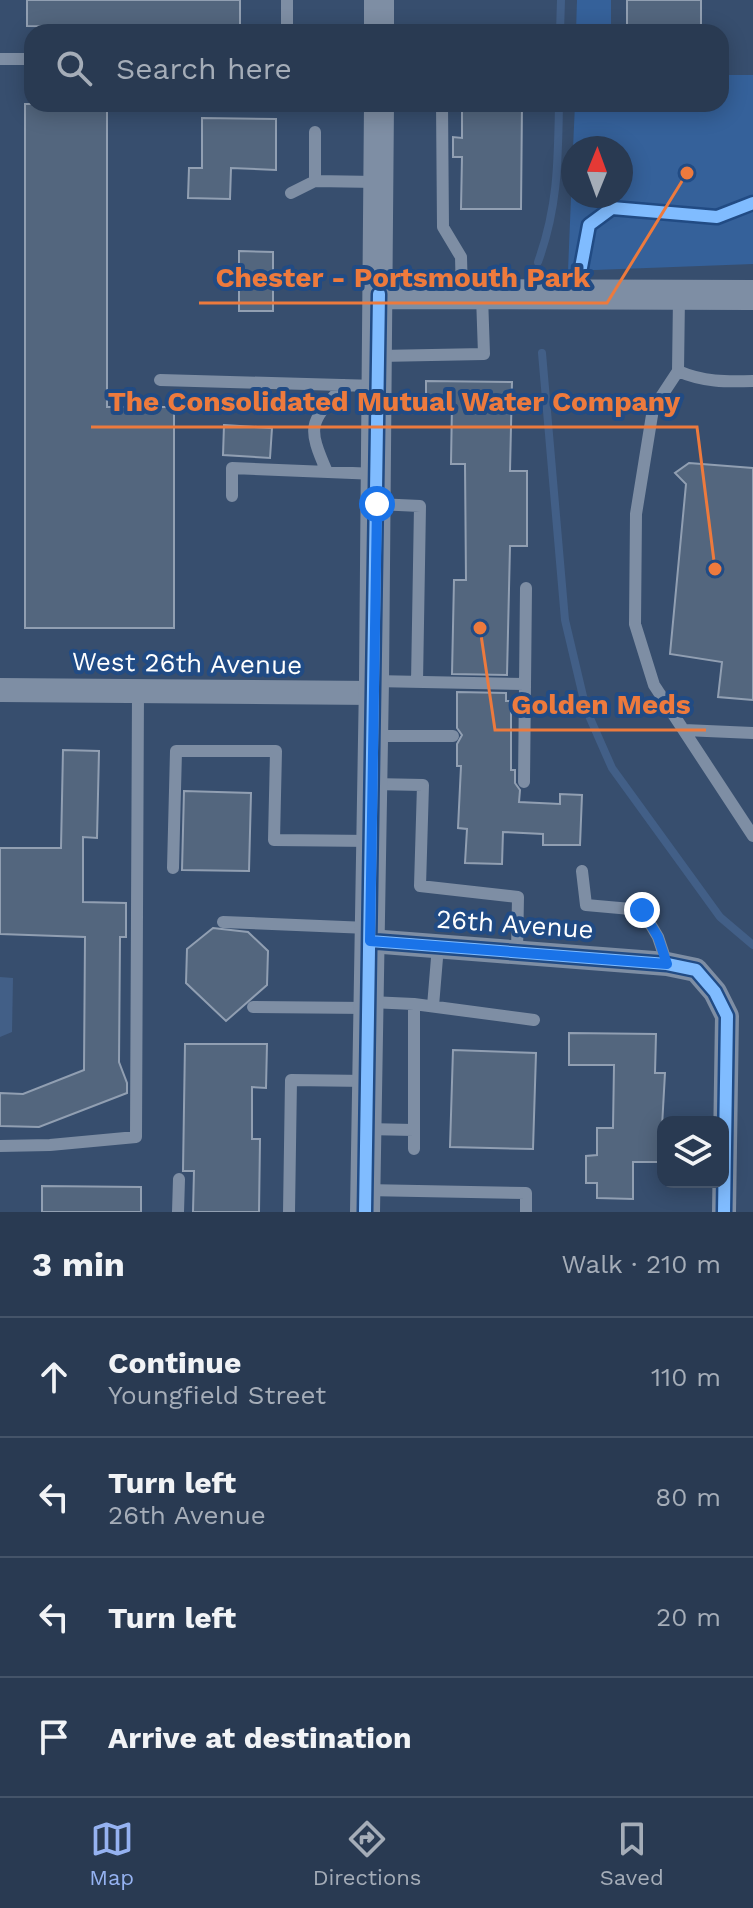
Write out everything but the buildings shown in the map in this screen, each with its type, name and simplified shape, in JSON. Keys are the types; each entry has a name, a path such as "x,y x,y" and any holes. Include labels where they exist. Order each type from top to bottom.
{"street":[{"path":"379,0 379,24"},
{"path":"365,1201 379,356 379,112"},
{"path":"379,294 753,295"},
{"name":"West 26th Avenue","path":"0,690 374,687"},
{"name":"26th Avenue","path":"370,934 438,946 667,964 696,970 715,992 727,1016 724,1212"}],"lane":[{"path":"287,0 287,24"},
{"path":"0,59 24,59"},
{"path":"379,356 484,354 461,257 443,227 442,112"},
{"path":"315,132 315,181"},
{"path":"291,193 315,181 379,182"},
{"path":"679,297 678,371 653,409 636,514 635,624 654,685 753,836"},
{"path":"678,371 696,379 753,381"},
{"path":"160,380 378,386"},
{"path":"327,472 313,440 313,425 320,412 344,385"},
{"path":"578,401 653,409"},
{"path":"232,496 232,468 377,474"},
{"path":"377,504 420,506 417,682"},
{"path":"524,782 526,588"},
{"path":"374,687 417,682 525,684"},
{"path":"0,1146 136,1137 138,691"},
{"path":"684,730 753,733"},
{"path":"374,736 453,736"},
{"path":"173,868 176,751 276,751 274,840 372,841"},
{"path":"373,784 423,785 420,886 518,897 517,952"},
{"path":"582,871 586,905 642,910 658,937 667,964"},
{"path":"223,922 370,934"},
{"path":"433,1006 438,946"},
{"path":"414,1004 414,1149"},
{"path":"253,1007 414,1004 534,1020"},
{"path":"289,1212 291,1080 367,1081"},
{"path":"366,1129 414,1130"},
{"path":"178,1212 179,1179"},
{"path":"365,1201 526,1193 526,1212"}],"shaded area":[{"path":"577,0 611,0 611,24 576,24"},
{"path":"729,75 753,75 753,264 568,271 571,208 633,208 633,136 574,136 575,112 729,112"},
{"path":"0,977 13,978 12,1032 0,1037"}],"waterway":[{"path":"560,24 561,0"},
{"path":"538,262 553,203 559,112"},
{"path":"542,353 565,620 586,709 612,768 720,917 753,945"}],"cycle path":[{"path":"580,273 589,225 612,208 717,217 753,203"},
{"path":"365,1212 379,294"},
{"path":"370,941 667,964 696,970 715,992 727,1016 724,1212"}],"place":[{"name":"Chester - Portsmouth Park","path":"687,173"},
{"name":"The Consolidated Mutual Water Company","path":"715,569"},
{"name":"Golden Meds","path":"480,628"}],"route":[{"path":"377,504 370,941 667,964 658,937 642,910"}]}
